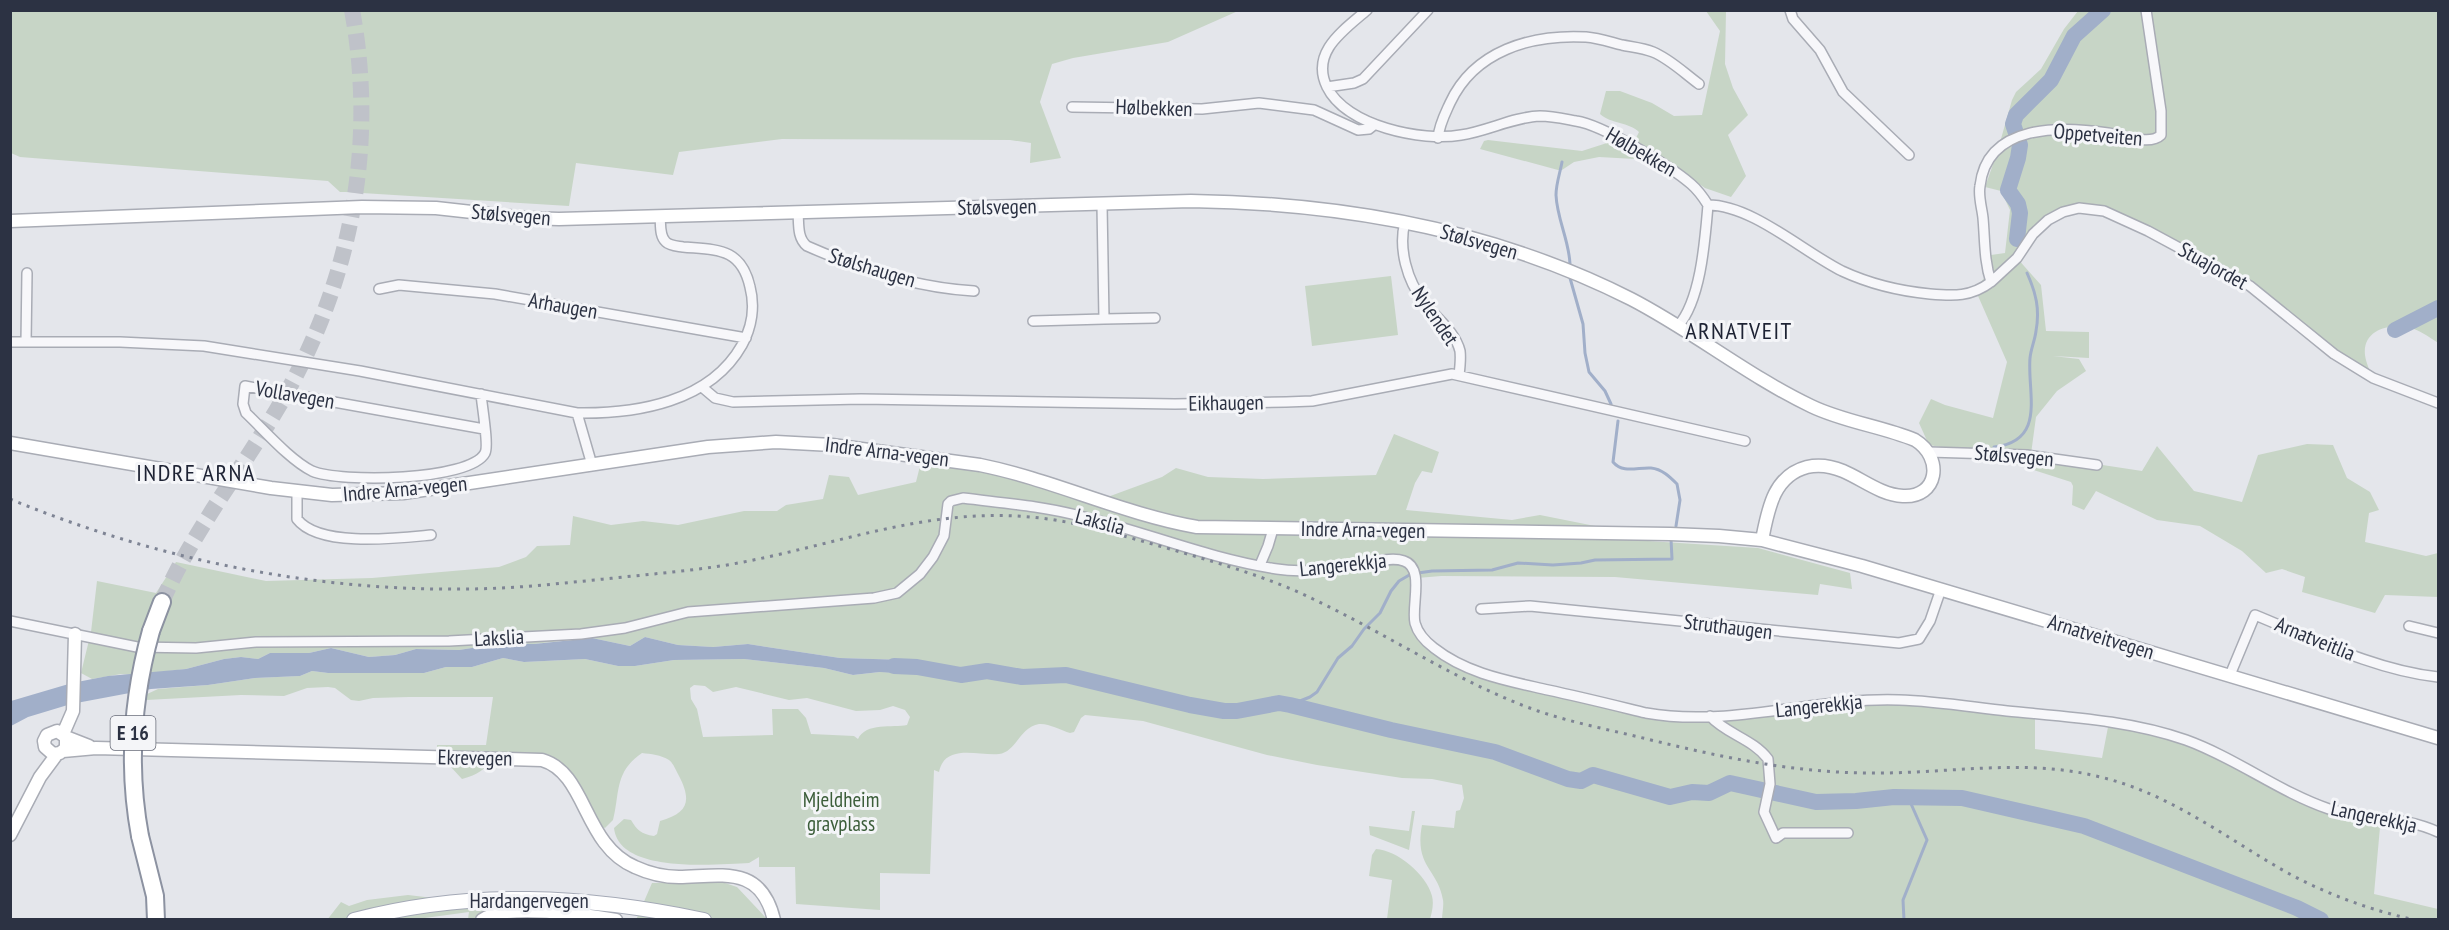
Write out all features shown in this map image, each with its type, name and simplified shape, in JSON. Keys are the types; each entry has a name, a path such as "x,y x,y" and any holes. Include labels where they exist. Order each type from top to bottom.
{"highway":[{"name":"E 16","path":"162,602 151,631 137,693 133,737 133,789 140,836 155,896 166,920"},
{"name":"E 16","path":"155,896 156,920"}],"main road":[{"name":"Stølsvegen","path":"10,221 362,207 421,207 535,218 1191,201 1237,202 1350,213 1406,222 1490,243 1547,263 1631,299 1805,403 1853,422 1905,436 1923,445 1929,453"},
{"name":"Indre Arna-vegen","path":"10,443 297,492 362,496 403,493 734,445 813,442 997,468 1049,482 1128,511 1174,523 1216,529 1670,534 1762,540"},
{"path":"1762,540 1775,492 1783,480 1797,471 1817,465 1834,467 1894,495 1914,495 1921,492 1933,477 1934,466 1929,453"},
{"name":"Arnatveitvegen","path":"1762,540 1819,554 2439,738"},
{"path":"64,736 73,711 75,634"},
{"path":"10,835 40,777 67,745 64,736 57,731 45,738 40,777"},
{"name":"Ekrevegen","path":"64,736 96,748"},
{"path":"45,747 50,753 60,753"},
{"name":"Ekrevegen","path":"60,753 96,748 542,760 554,765 564,773 577,792 593,827 605,844 627,864 665,876 721,874 746,879 756,884 763,893 774,920"},
{"name":"Hardangervegen","path":"354,920 440,903 480,899 542,898 629,905 704,920"},
{"path":"482,920 500,912 616,920"}],"street":[{"path":"1367,10 1330,44 1322,71 1327,87 1354,83 1363,79 1428,10"},
{"path":"1790,10 1793,19 1820,50 1843,92 1909,154"},
{"name":"Oppetveiten","path":"1991,282 1986,264 1979,188 1985,168 2007,142 2030,132 2061,129 2109,133 2147,140 2155,140 2161,135 2161,111 2146,10"},
{"path":"1438,138 1440,126 1456,89 1468,74 1494,54 1511,46 1535,41 1584,37 1643,49 1666,59 1699,84"},
{"name":"Hølbekken","path":"1327,87 1340,104 1374,125 1438,138 1472,133 1509,122 1541,116 1590,124 1682,176 1708,205"},
{"name":"Hølbekken","path":"1072,107 1202,109 1259,103 1314,110 1358,130 1369,129 1374,125"},
{"path":"1102,205 1104,319"},
{"path":"1678,326 1685,318 1694,299 1708,205 1722,205 1745,214 1840,270 1872,283 1915,292 1951,296 1974,293 1991,282"},
{"name":"Stuajordet","path":"1991,282 2017,258 2033,234 2048,220 2063,212 2079,208 2104,211 2148,231 2250,286 2334,354 2373,378 2439,403"},
{"name":"Stølshaugen","path":"798,212 802,242 814,249 903,280 947,289 974,291"},
{"path":"660,216 662,237 670,244 721,250 739,263 750,284 752,301 746,338"},
{"name":"Nylendet","path":"1406,222 1402,240 1414,289 1450,332 1456,343 1460,352 1459,375"},
{"path":"26,342 27,273"},
{"name":"Arhaugen","path":"379,289 399,285 495,294 746,338"},
{"path":"1033,321 1155,318"},
{"name":"Vollavegen","path":"10,342 120,342 204,346 577,413 629,411 663,403 702,387 730,362 746,338"},
{"name":"Eikhaugen","path":"702,387 715,398 741,402 861,399 1175,404 1277,403 1312,400 1438,376 1459,375 1745,441"},
{"name":"Vollavegen","path":"481,394 488,445 485,455 475,464 464,468 394,477 327,475 314,472 302,464 246,413 243,405 245,386 484,429"},
{"path":"577,413 592,465"},
{"name":"Stølsvegen","path":"1929,453 2027,455 2097,465"},
{"path":"297,492 297,519 305,526 319,532 363,538 431,535"},
{"name":"Lakslia","path":"10,621 155,649 196,648 256,642 449,641 581,634 626,628 688,612 874,598 897,593 916,578 939,546 948,504 963,498 1052,510 1106,522 1219,557 1260,565"},
{"path":"1260,565 1273,530"},
{"name":"Langerekkja","path":"1260,565 1277,569 1299,570 1390,560 1407,562 1413,568 1416,578 1414,608 1416,626 1424,640 1460,665 1503,680 1664,716 1710,716 1837,701 1899,700 2082,718 2150,730 2187,741 2223,756 2318,805 2351,814 2400,820 2439,832"},
{"name":"Struthaugen","path":"1481,609 1530,606 1899,644 1919,639 1930,621 1941,590"},
{"name":"Arnatveitlia","path":"2230,675 2255,615 2380,664 2412,673 2439,677"},
{"path":"2409,626 2439,633"},
{"path":"1710,716 1716,723 1764,753 1770,766 1770,784 1764,812 1776,838 1783,833 1848,833"}],"green space":[{"path":"10,11 1238,11 1168,42 1073,58 1052,64 1040,102 1061,158 1030,163 1031,143 1010,140 782,139 679,152 673,175 576,163 569,206 340,192 328,181 20,157 11,153"},
{"path":"1706,11 1726,11 1725,64 1733,88 1748,115 1728,135 1746,176 1731,197 1705,188 1661,158 1653,160 1599,157 1574,162 1558,170 1480,149 1484,141 1488,140 1582,151 1610,142 1624,146 1633,144 1639,132 1600,114 1606,91 1620,91 1652,103 1674,116 1702,115 1720,31"},
{"path":"2078,11 2438,11 2438,343 2406,327 2381,329 2374,333 2365,346 2368,367 2373,378 2250,286 2095,209 2056,215 2017,258 2041,285 2046,331 2089,332 2089,358 2053,356 2079,359 2086,371 2057,391 2036,417 2031,454 2142,471 2157,446 2194,491 2242,502 2258,455 2307,444 2333,445 2347,478 2370,492 2379,510 2369,513 2365,542 2426,556 2438,553 2438,597 2385,595 2375,613 2302,592 2305,577 2282,569 2266,573 2242,551 2200,526 2157,520 2096,491 2084,510 2072,505 2073,486 2071,482 1983,454 1929,445 1919,423 1931,399 1993,418 2007,362 1975,289 1991,270 1991,255 2005,253 2010,210 2001,191 1985,187 2016,92 2041,69 2064,29"},
{"path":"1391,276 1398,335 1312,346 1305,286"},
{"name":"Mjeldheim gravplass","path":"1394,434 1439,452 1432,473 1422,471 1415,483 1406,510 1512,520 1540,515 1595,526 1601,538 1758,548 1850,573 1852,589 1820,584 1818,595 1615,577 1441,576 1417,578 1419,633 1460,665 1664,716 1899,700 2035,713 2035,749 2102,758 2109,722 2173,736 2318,805 2381,816 2374,894 2438,909 2438,919 1442,919 1443,902 1440,890 1421,850 1422,825 1454,828 1456,811 1460,810 1464,798 1462,785 1432,779 1402,778 1317,765 1267,755 1143,721 1085,715 1074,732 1070,733 1039,724 1027,730 1005,752 955,754 942,763 939,772 934,770 930,874 880,873 880,910 796,904 795,867 759,867 759,857 749,863 672,864 651,860 633,853 620,843 614,828 624,819 631,820 643,833 654,836 657,834 660,821 677,814 685,805 685,792 679,776 671,762 663,757 642,753 633,760 622,775 613,820 605,828 596,824 575,777 559,762 547,757 522,752 508,753 476,774 462,779 437,752 437,745 486,745 493,697 373,698 359,701 351,700 335,688 328,687 307,688 284,696 241,695 146,700 145,695 158,689 255,678 300,676 312,671 424,673 446,667 472,667 503,658 524,662 585,659 618,666 635,666 674,660 744,659 824,668 853,675 880,672 912,673 917,667 907,660 840,658 748,644 713,647 678,645 645,637 630,646 592,638 534,644 504,643 459,650 416,649 395,655 369,657 331,648 309,653 270,653 258,659 241,657 224,659 186,669 134,675 121,674 92,679 81,673 91,632 97,581 156,593 176,562 266,581 372,578 499,567 526,557 537,546 570,545 573,516 611,525 643,521 678,525 744,511 777,511 786,505 823,499 829,475 849,477 858,495 916,482 921,462 1011,476 1094,502 1162,477 1176,468 1208,477 1263,479 1376,475","holes":["694,685 705,686 713,692 736,687 789,700 807,698 856,711 880,710 893,706 905,710 910,717 907,725 873,728 867,730 858,739 854,736 811,734 806,718 798,709 772,709 773,735 703,737 697,709 691,699 690,688"]},
{"path":"1412,811 1415,811 1409,850 1370,835 1369,826 1409,831"},
{"path":"1376,849 1393,854 1418,872 1429,888 1433,899 1430,919 1387,919 1392,880 1369,876 1372,855"},
{"path":"652,883 725,883 737,887 767,919 636,920"},
{"path":"408,895 442,899 479,897 485,919 468,919 469,912 410,920 327,920 341,902 349,906 367,900"}],"water":[{"path":"645,637 678,645 713,647 748,644 840,658 916,662 915,671 907,674 880,672 853,675 824,668 744,659 674,660 635,666 618,666 585,659 524,662 503,658 472,667 446,667 424,673 312,671 300,676 255,678 208,685 151,689 71,704 28,717 11,726 11,701 72,683 108,676 186,669 224,659 241,657 258,659 270,653 309,653 331,648 369,657 395,655 416,649 459,650 504,643 534,644 592,638 630,646"}],"waterway":[{"path":"2017,239 2020,213 2018,204 2008,190 2020,145 2013,124 2016,115 2051,80 2074,36 2103,10"},
{"path":"1562,162 1556,195 1570,264"},
{"path":"1994,447 2011,443 2022,435 2031,413 2030,358 2038,315 2035,294 2027,273"},
{"path":"1570,278 1583,324 1589,372 1605,391 1611,404"},
{"path":"2395,330 2438,308"},
{"path":"1618,421 1613,462 1626,469 1659,470 1677,484 1680,500 1676,526"},
{"path":"1290,705 1317,692 1338,658 1352,646 1364,629 1380,613 1391,591 1399,581 1411,574 1432,571 1492,570 1518,563 1553,565 1595,560 1672,559 1671,539"},
{"path":"894,666 917,667 961,675 987,671 1022,677 1066,675 1224,711 1237,711 1279,703 1495,752 1568,779 1581,781 1593,775 1670,797 1692,792 1709,793 1730,783 1816,802 1894,797 1962,798 2084,826 2297,908 2321,920"},
{"path":"1904,920 1903,900 1927,840 1908,797"}],"tunnel":[{"path":"162,602 187,552 276,411 301,365 322,317 339,268 351,218 359,166 361,115 359,62 352,10"}],"railway":[{"path":"10,499 119,538 232,567 290,577 406,588 520,587 699,569 768,557 925,522 965,517 1006,516 1048,519 1110,532 1243,571 1278,584 1341,613 1452,673 1509,700 1578,723 1730,758 1786,767 1871,773 2012,767 2040,768 2096,776 2122,783 2194,816 2286,872 2317,887 2365,906 2415,920"}],"district":[{"name":"ARNATVEIT","path":"1739,331"},
{"name":"INDRE ARNA","path":"196,473"}]}
